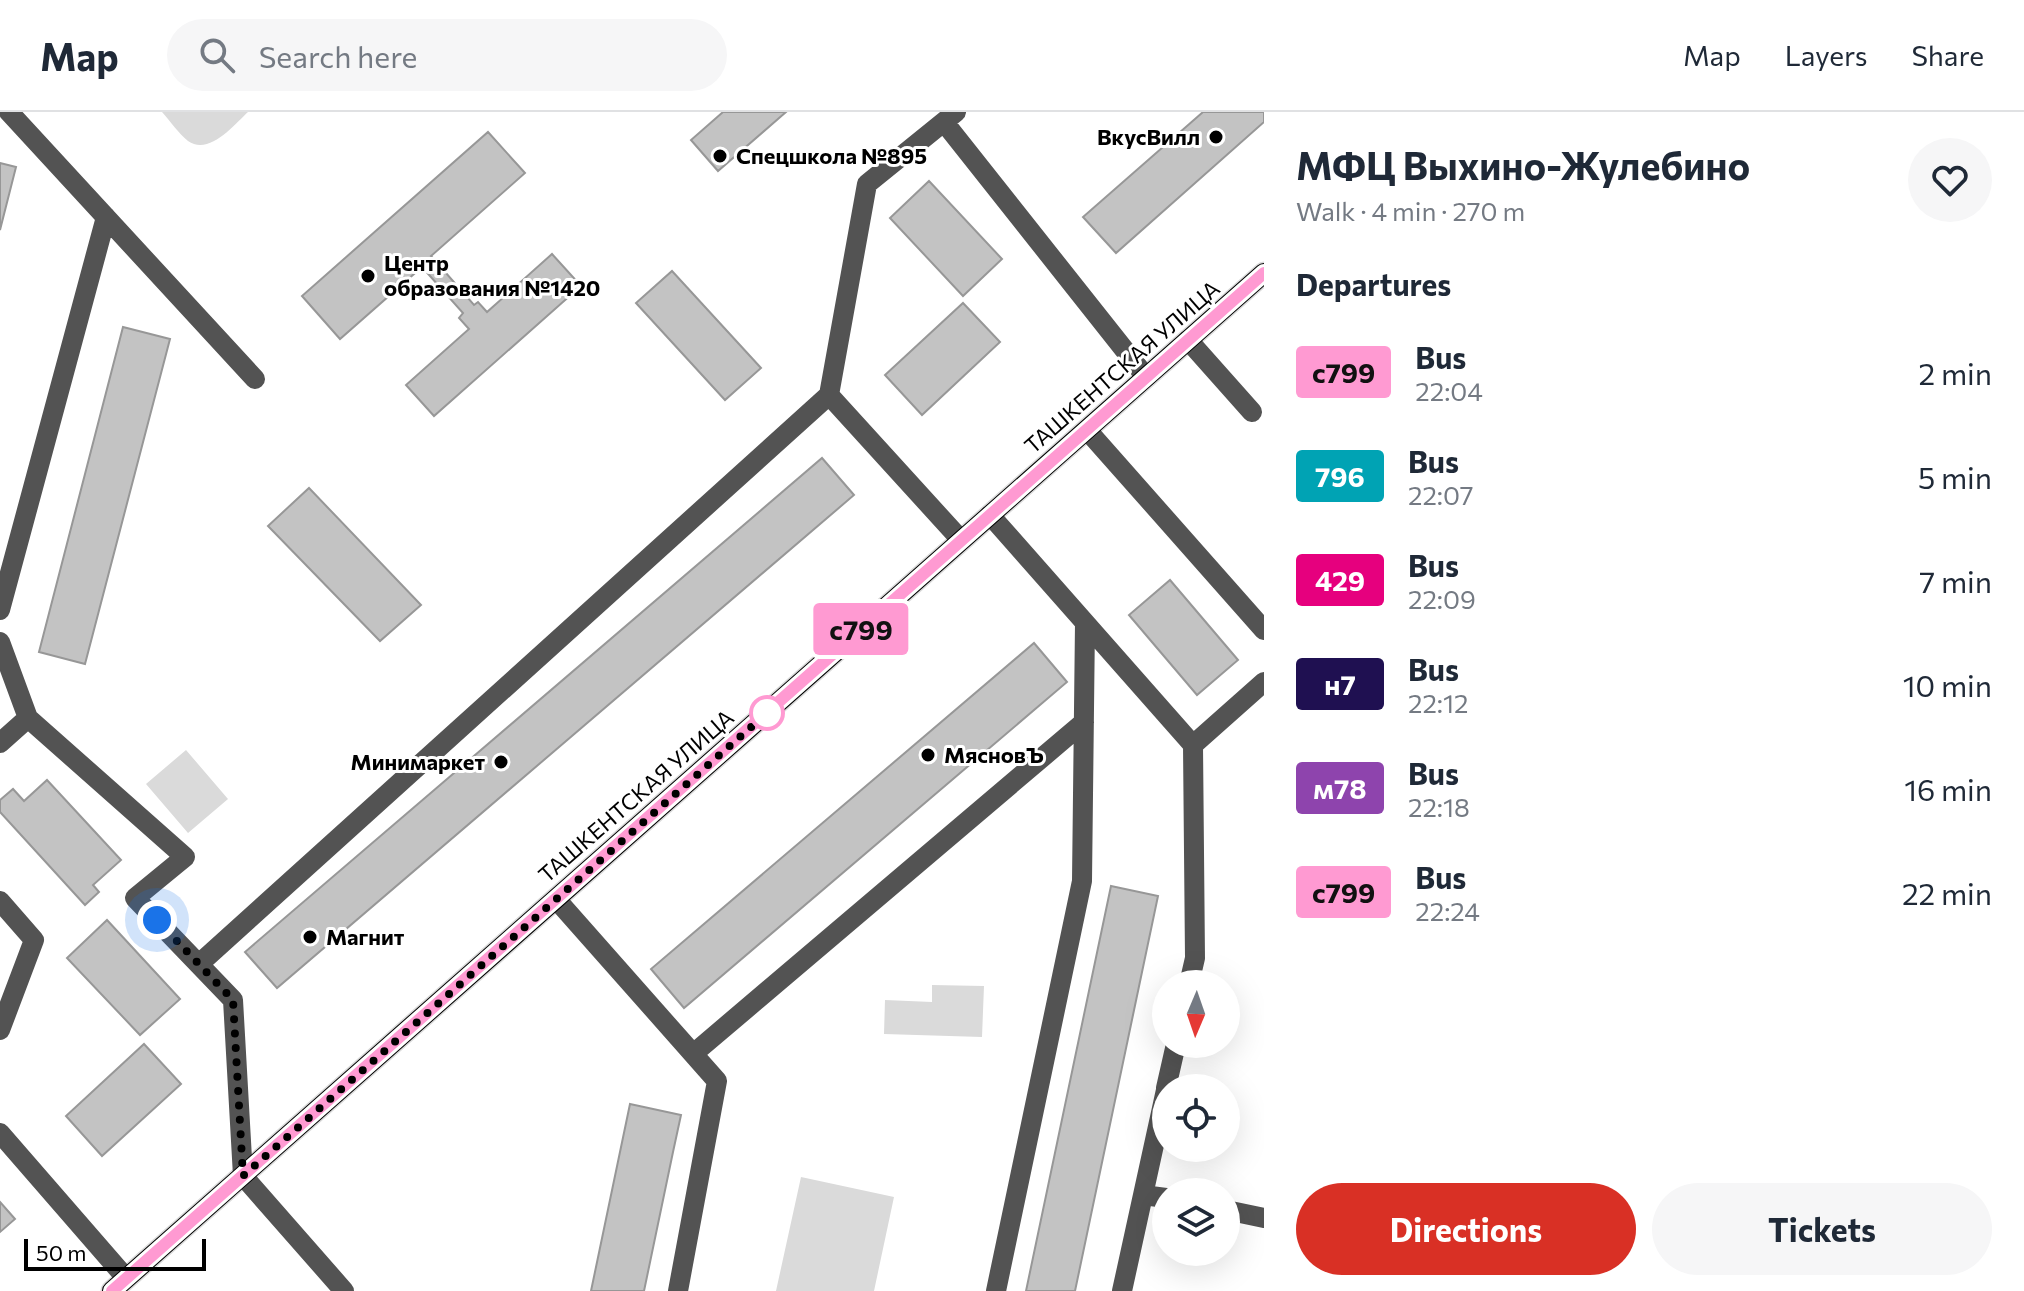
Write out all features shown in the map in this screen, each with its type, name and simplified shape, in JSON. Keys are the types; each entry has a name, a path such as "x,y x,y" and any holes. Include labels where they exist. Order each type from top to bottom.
{"main road":[{"name":"ТАШКЕНТСКАЯ УЛИЦА","path":"119,1284 1264,273"}],"lane":[{"path":"9,112 255,379"},
{"path":"199,964 829,395 867,184 950,117 1146,377"},
{"path":"0,610 106,217"},
{"path":"1188,340 1252,412"},
{"path":"829,395 961,540"},
{"path":"1087,430 1264,630"},
{"path":"990,515 1193,745 1195,958 1192,970"},
{"path":"996,1291 1082,881 1085,623"},
{"path":"0,642 28,718 185,857 135,898 233,1000 243,1176 344,1291"},
{"path":"1193,745 1264,682"},
{"path":"0,743 28,718"},
{"path":"693,1054 1084,722"},
{"path":"556,899 717,1081 678,1291"},
{"path":"0,901 34,940 0,1030"},
{"path":"0,1133 119,1284"},
{"path":"1122,1291 1152,1154"},
{"path":"1143,1195 1152,1196"},
{"path":"1240,1213 1264,1218"}],"shaded area":[{"path":"162,112 248,112 221,137 204,145 196,145 188,141"},
{"path":"186,750 228,799 188,833 146,784"},
{"path":"932,985 984,986 982,1037 884,1034 885,1000 932,1002"},
{"path":"801,1177 894,1197 874,1291 776,1291"}],"building":[{"name":"Спецшкола №895","path":"723,112 786,112 718,171 691,140"},
{"path":"1203,112 1264,112 1264,122 1116,253 1083,217"},
{"name":"Центр образования №1420","path":"488,132 525,173 431,256 474,305 478,302 487,312 552,254 581,286 434,416 406,385 469,329 459,318 463,313 422,267 340,339 302,296"},
{"path":"0,163 16,167 0,230"},
{"path":"929,181 1002,259 963,296 890,218"},
{"path":"672,271 761,368 725,400 636,303"},
{"path":"963,303 1000,342 922,415 885,375"},
{"path":"123,327 170,339 85,664 39,652"},
{"path":"822,458 854,495 277,988 245,952"},
{"path":"309,488 421,605 380,641 268,526"},
{"path":"1170,580 1238,660 1197,695 1129,615"},
{"path":"1034,643 1067,682 684,1008 651,969"},
{"path":"47,780 121,860 93,885 99,892 85,905 0,812 0,800 13,789 24,801"},
{"path":"1111,886 1158,896 1075,1291 1026,1291"},
{"path":"107,920 180,999 140,1035 67,958"},
{"path":"144,1044 181,1084 102,1156 66,1116"},
{"path":"630,1104 681,1115 644,1291 591,1291"},
{"path":"0,1202 15,1219 0,1232"}],"bus line":[{"name":"с799","path":"112,1291 1264,273"}],"place":[{"name":"ВкусВилл","path":"1216,137"},
{"name":"Спецшкола №895","path":"720,156"},
{"name":"Центр образования №1420","path":"368,276"},
{"name":"МясновЪ","path":"928,755"},
{"name":"Минимаркет","path":"501,762"},
{"name":"Магнит","path":"310,937"}],"route":[{"path":"157,920 233,1000 243,1176 767,713"}]}
